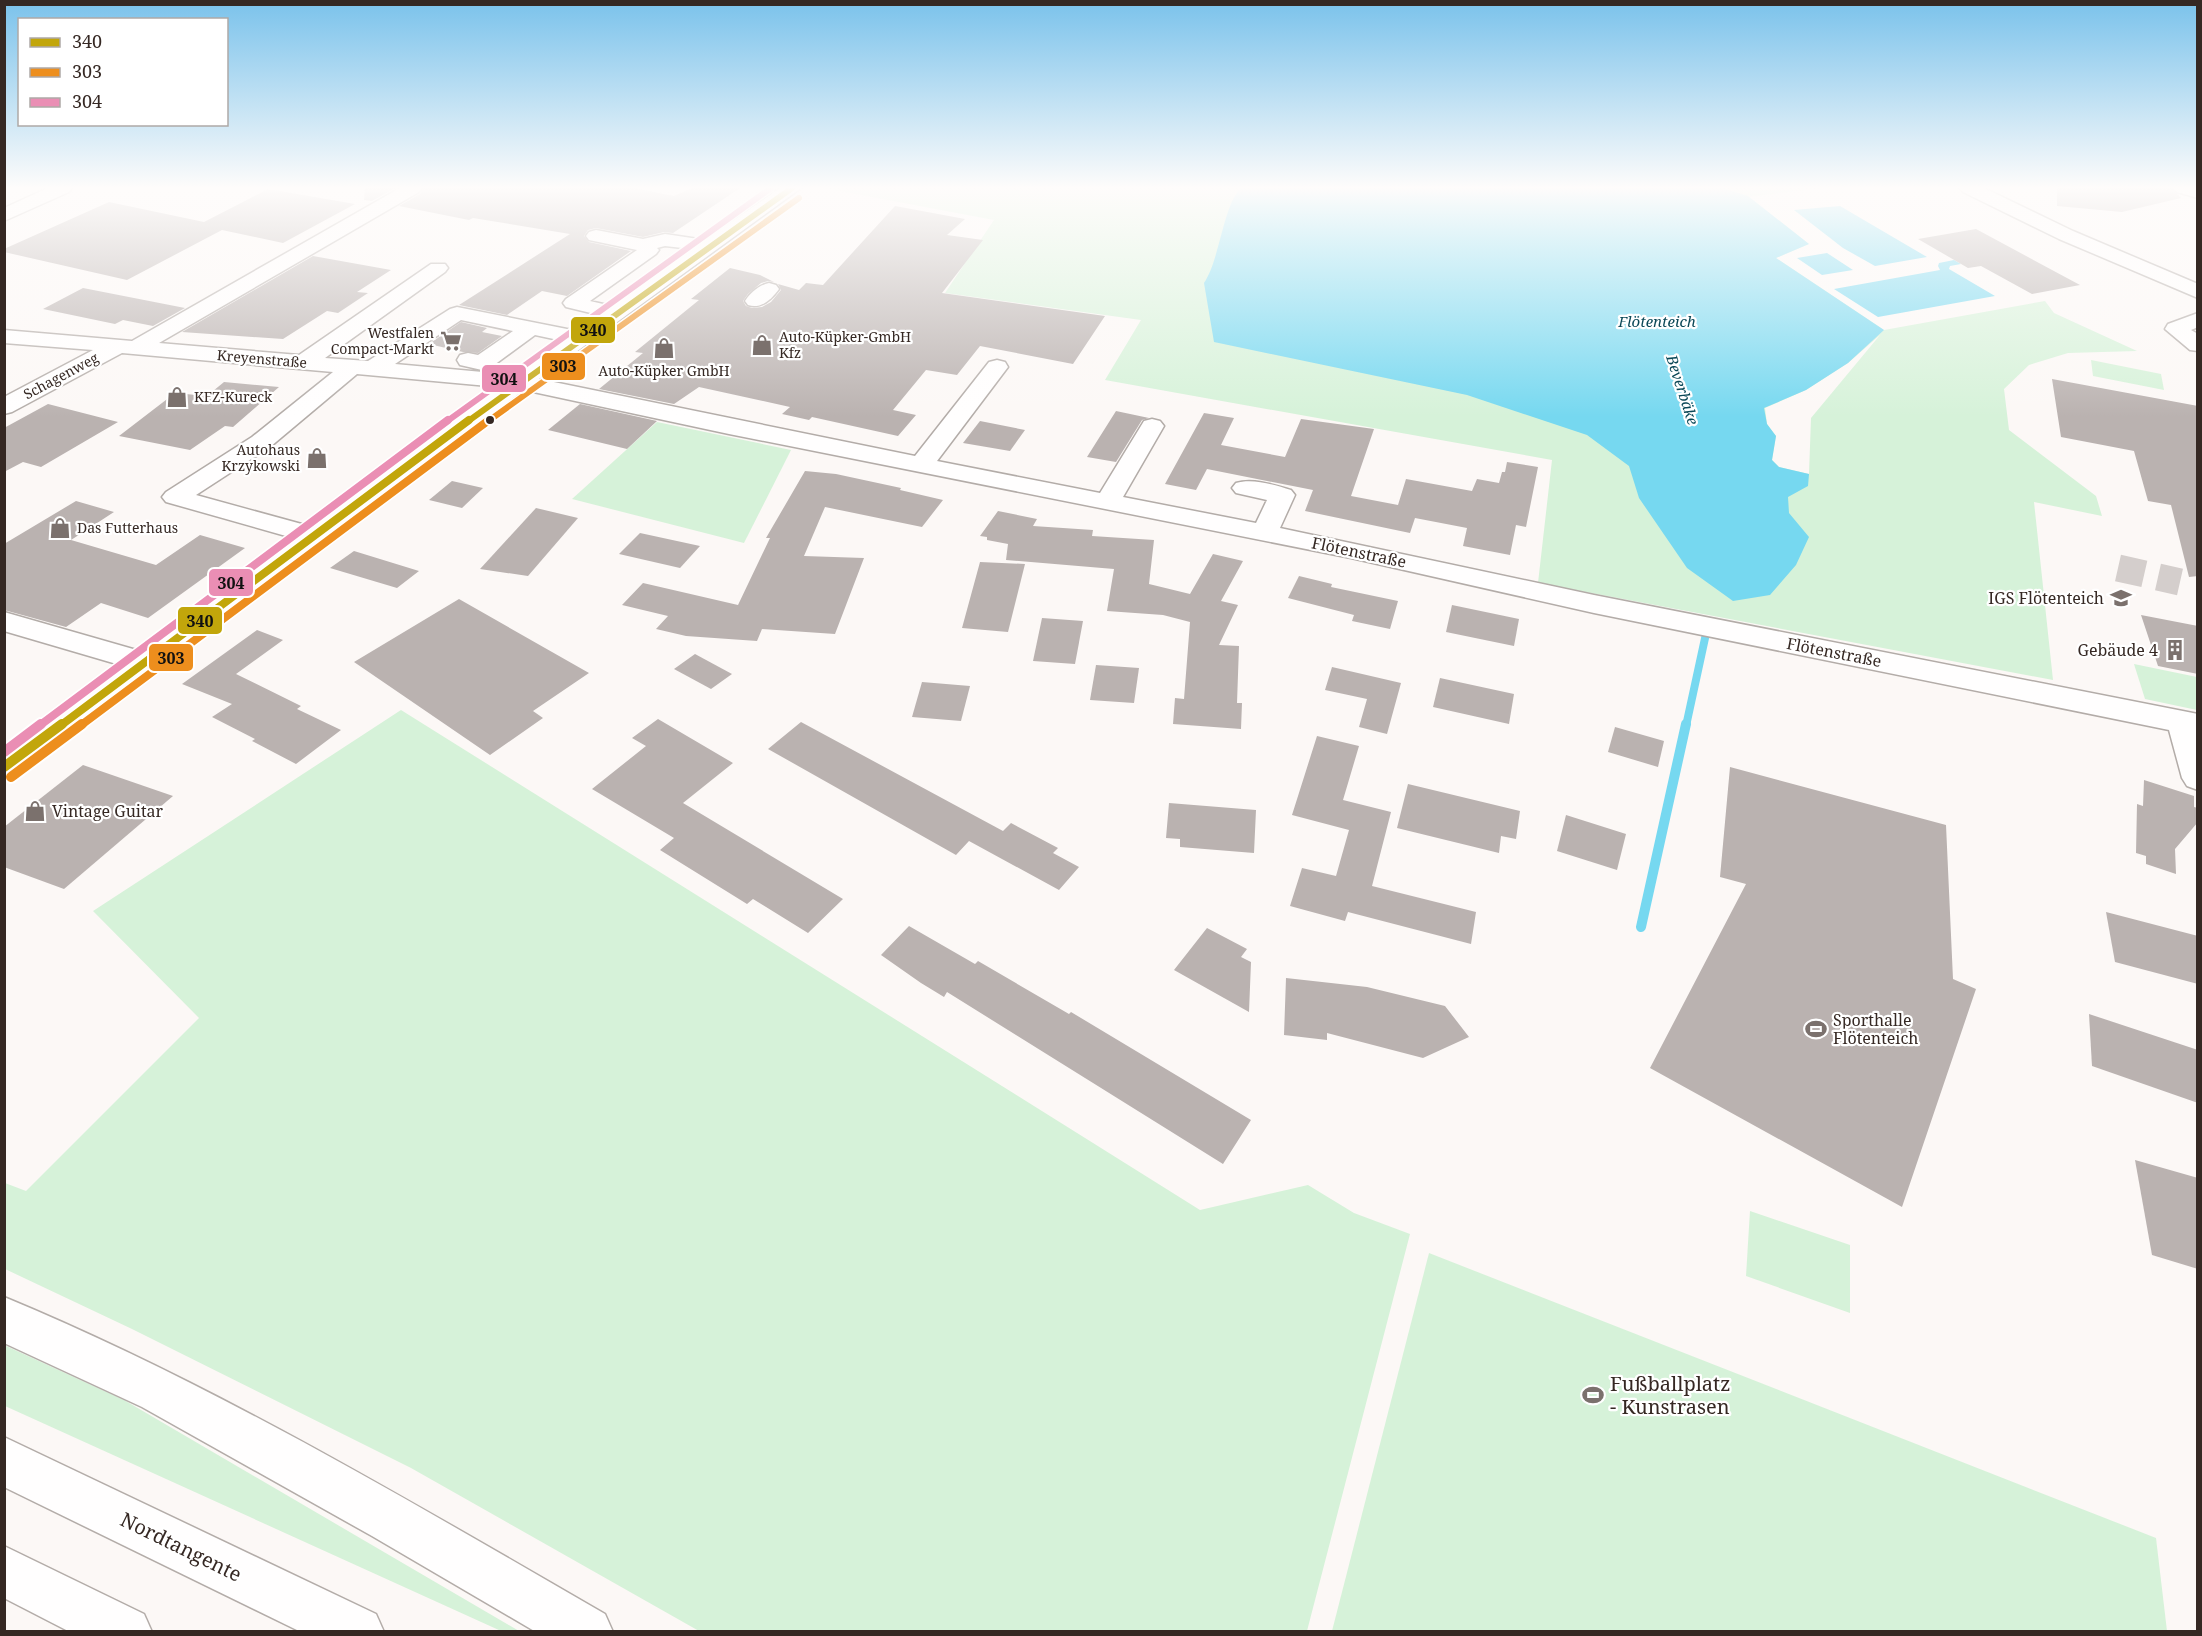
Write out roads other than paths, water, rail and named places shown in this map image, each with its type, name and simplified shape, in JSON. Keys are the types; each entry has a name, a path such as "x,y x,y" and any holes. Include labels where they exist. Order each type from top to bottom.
{"main road":[{"name":"Schagenweg","path":"4,407 128,347 276,264"},
{"path":"616,313 573,303 628,264"},
{"path":"4,767 519,383 683,264"},
{"path":"2134,264 2198,292"},
{"path":"304,362 438,268"},
{"path":"315,536 175,497 261,442 362,367 457,313 509,326 582,338"},
{"path":"2198,319 2176,328 2198,345"},
{"path":"509,326 482,363 454,357 509,326"},
{"name":"Kreyenstraße","path":"4,336 519,383"},
{"path":"446,375 468,360"},
{"path":"921,465 997,367"},
{"name":"Flötenstraße","path":"519,383 736,419 921,465 1265,533 1535,589 1605,606 2190,724"},
{"path":"1107,502 1152,426"},
{"path":"1245,488 1282,495 1265,533"},
{"path":"4,621 144,662"},
{"path":"2190,724 2198,778"},
{"path":"4,1319 158,1391 390,1518 587,1632"},
{"name":"Nordtangente","path":"4,1461 358,1632"},
{"path":"4,1571 126,1632"}],"water":[{"name":"Flötenteich","path":"1212,264 1786,264 1884,330 1848,363 1806,390 1764,408 1767,424 1776,436 1772,460 1779,467 1809,474 1808,486 1788,497 1789,513 1809,537 1796,565 1770,595 1733,601 1687,568 1639,498 1629,466 1587,435 1467,395 1214,342 1204,283"},
{"path":"1806,264 1844,264 1853,270 1822,275"},
{"path":"1959,264 1950,266 1949,269 1995,296 1878,317 1834,289 1940,270 1938,266"}],"waterway":[{"name":"Beverbäke","path":"1686,726 1707,629"},
{"name":"Beverbäke","path":"1641,927 1686,724"}],"tunnel":[{"path":"2118,568 2180,582"}],"place":[{"name":"Westfalen Compact-Markt","path":"451,341"},
{"name":"Auto-Küpker-GmbH Kfz","path":"762,345"},
{"name":"Auto-Küpker GmbH","path":"664,348"},
{"name":"KFZ-Kureck","path":"177,397"},
{"name":"Autohaus Krzykowski","path":"317,458"},
{"name":"Das Futterhaus","path":"60,528"},
{"name":"IGS Flötenteich","path":"2121,598"},
{"name":"Gebäude 4","path":"2175,650"},
{"name":"Vintage Guitar","path":"35,811"},
{"name":"Sporthalle Flötenteich","path":"1816,1029"},
{"name":"Fußballplatz - Kunstrasen","path":"1593,1395"}]}
